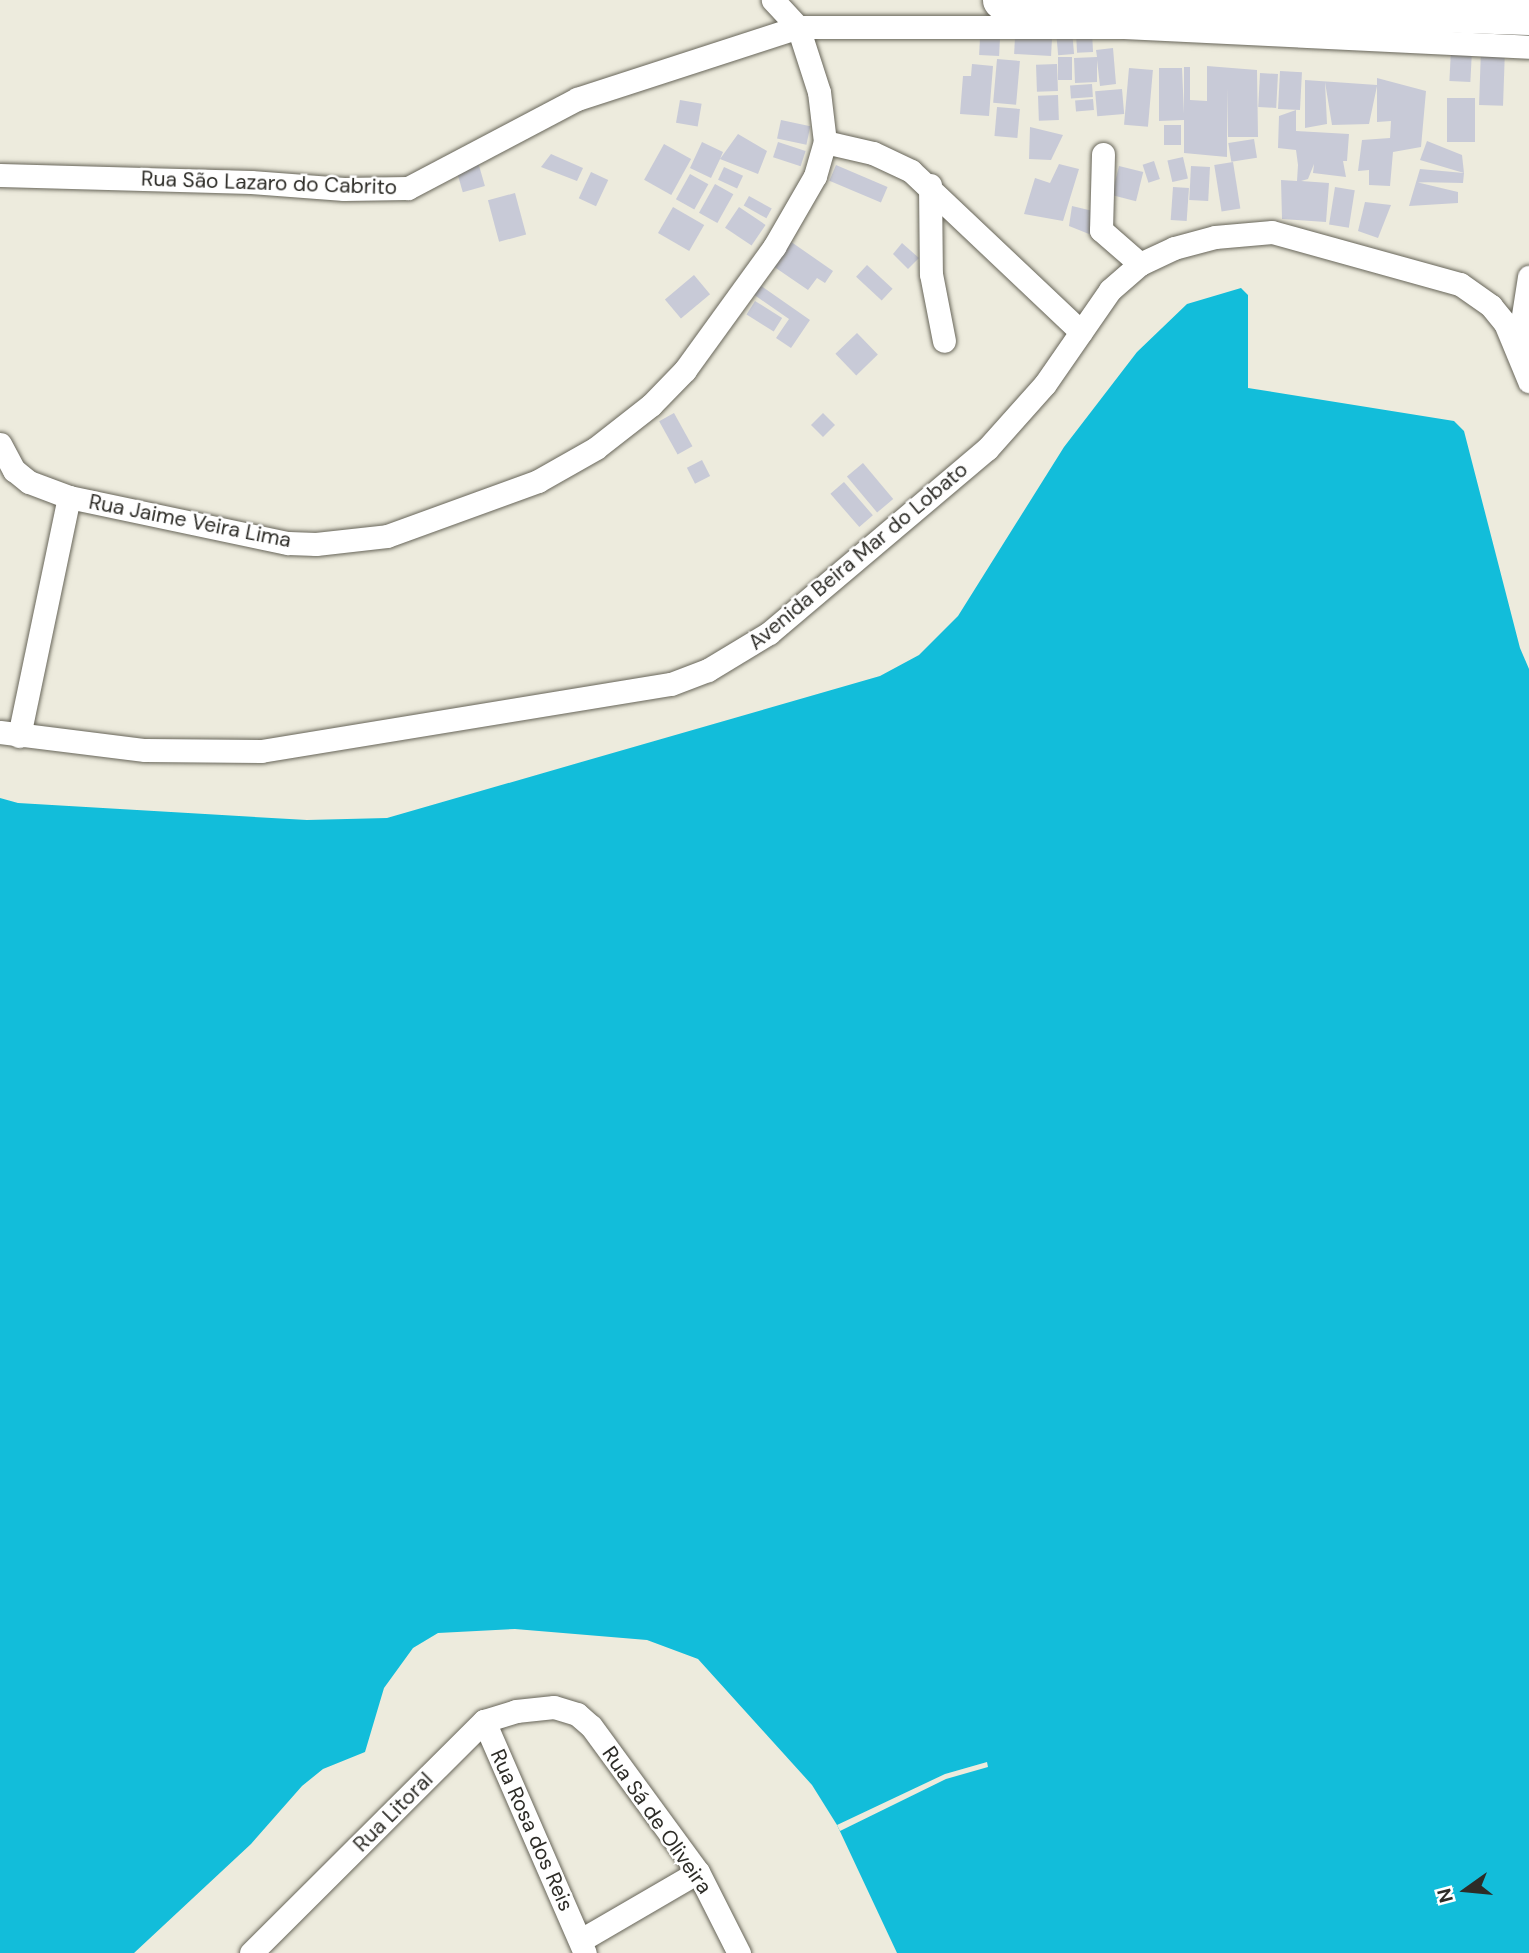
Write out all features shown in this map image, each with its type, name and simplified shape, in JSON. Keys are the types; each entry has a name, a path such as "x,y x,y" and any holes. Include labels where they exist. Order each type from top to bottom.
{"main road":[{"path":"1001,0 1529,16"}],"street":[{"name":"Rua Jaime Veira Lima","path":"0,444 13,470 29,482 69,497 288,543 334,544 387,536 538,481 596,448 651,405 685,370 775,247 815,176 825,142 822,105 798,27 773,0"},
{"name":"Rua São Lazaro do Cabrito","path":"0,175 408,188 577,99 798,27 1124,27 1529,47"},
{"path":"825,142 883,156 930,185 1082,332"},
{"path":"1103,154 1101,230 1140,264"},
{"path":"930,185 931,274 944,341"},
{"name":"Avenida Beira Mar do Lobato","path":"9,734 145,750 261,751 671,684 708,670 769,633 987,449 1045,384 1082,332 1102,298 1140,264 1174,248 1215,237 1272,232 1460,284 1491,306 1518,347 1529,381"},
{"path":"1518,347 1529,277"},
{"path":"9,734 69,497"},
{"name":"Rua Litoral","path":"251,1953 484,1721 516,1711 554,1707"},
{"name":"Rua Sá de Oliveira","path":"554,1707 577,1714 591,1726 698,1872 739,1953"},
{"name":"Rua Rosa dos Reis","path":"484,1721 583,1946 698,1872"}],"water":[{"path":"1241,288 1248,295 1248,388 1454,421 1464,431 1520,648 1529,669 1529,1953 897,1953 837,1825 812,1785 698,1659 647,1640 515,1629 438,1633 413,1648 384,1688 365,1752 323,1769 302,1786 251,1844 134,1953 0,1953 0,798 18,803 307,820 387,818 880,676 919,655 958,616 1064,447 1137,352 1187,304"}],"pier":[{"path":"987,1762 988,1767 946,1779 840,1831 837,1825 945,1774"}],"building":[{"path":"1072,30 1074,54 1058,55 1056,31"},
{"path":"1092,32 1093,52 1077,53 1076,33"},
{"path":"1015,37 1052,39 1051,56 1014,54"},
{"path":"980,38 1000,39 999,56 979,55"},
{"path":"1113,48 1116,84 1100,86 1097,60 1097,82 1075,83 1074,58 1097,57 1096,50"},
{"path":"1481,49 1505,50 1503,106 1479,105"},
{"path":"1451,50 1472,51 1470,82 1449,81"},
{"path":"1058,57 1072,57 1072,80 1058,80"},
{"path":"997,59 1020,61 1016,105 993,103"},
{"path":"972,64 993,66 989,116 960,114 963,76 971,76"},
{"path":"1057,64 1058,91 1037,92 1036,65"},
{"path":"1207,66 1257,70 1258,137 1228,137 1227,88 1227,157 1184,153 1184,120 1159,121 1159,68 1182,68 1184,114 1184,67 1190,67 1190,100 1207,101"},
{"path":"1129,68 1153,70 1148,127 1124,125"},
{"path":"1280,71 1302,72 1300,110 1278,109"},
{"path":"1260,73 1278,74 1276,108 1258,107"},
{"path":"1377,78 1426,91 1421,147 1393,152 1390,186 1369,185 1369,170 1358,171 1362,140 1390,138 1391,121 1377,122 1377,86 1369,124 1332,125 1325,82 1327,124 1305,128 1305,80 1377,85"},
{"path":"1092,84 1093,97 1071,99 1070,86"},
{"path":"1122,89 1124,114 1097,116 1095,91"},
{"path":"1058,95 1059,120 1039,121 1038,96"},
{"path":"1447,98 1475,98 1475,142 1447,142"},
{"path":"1093,99 1094,110 1076,112 1075,101"},
{"path":"680,100 702,104 698,126 676,123"},
{"path":"997,107 1020,109 1017,138 994,136"},
{"path":"1296,110 1296,131 1349,134 1347,161 1343,161 1346,177 1313,173 1314,164 1308,179 1301,181 1329,183 1326,222 1282,219 1281,180 1297,181 1298,165 1296,150 1278,148 1279,116"},
{"path":"781,120 810,126 806,145 777,139"},
{"path":"1164,125 1181,125 1181,145 1164,145"},
{"path":"1030,127 1063,135 1051,160 1029,159"},
{"path":"738,134 767,151 758,174 720,159"},
{"path":"1254,139 1257,158 1231,162 1228,143"},
{"path":"1427,141 1462,155 1464,173 1420,160"},
{"path":"702,142 723,152 711,178 690,168"},
{"path":"778,142 806,151 801,166 773,157"},
{"path":"664,144 691,159 671,195 644,180"},
{"path":"551,154 583,168 577,181 541,167"},
{"path":"1183,157 1188,178 1172,182 1167,161"},
{"path":"1154,161 1160,179 1148,183 1143,165"},
{"path":"478,162 485,186 463,192 456,168"},
{"path":"1233,162 1240,208 1222,211 1214,165"},
{"path":"1059,164 1079,169 1063,221 1024,214 1035,178 1050,183"},
{"path":"836,165 888,187 881,203 829,181"},
{"path":"1119,166 1143,172 1136,201 1112,195"},
{"path":"1191,166 1210,167 1208,201 1189,200"},
{"path":"724,167 743,176 737,189 718,180"},
{"path":"1420,169 1464,173 1463,183 1416,182"},
{"path":"591,172 608,180 596,206 579,198"},
{"path":"690,174 708,184 694,210 676,199"},
{"path":"1416,182 1458,192 1458,203 1409,206"},
{"path":"715,184 733,194 717,223 699,213"},
{"path":"1173,187 1189,188 1187,221 1171,220"},
{"path":"1335,187 1355,190 1349,228 1329,225"},
{"path":"515,193 526,235 499,242 488,200"},
{"path":"749,196 772,209 766,218 744,206"},
{"path":"1365,202 1391,205 1378,238 1358,231"},
{"path":"1072,206 1097,212 1094,236 1069,226"},
{"path":"673,207 704,225 689,251 658,233"},
{"path":"739,207 766,225 752,246 725,228"},
{"path":"787,239 833,271 825,283 817,278 808,290 770,264"},
{"path":"902,243 919,258 908,269 893,254"},
{"path":"867,265 893,289 882,301 856,277"},
{"path":"694,275 710,294 681,319 665,299"},
{"path":"760,285 810,320 791,348 776,338 789,319 753,294"},
{"path":"755,301 782,318 774,332 747,315"},
{"path":"857,333 878,355 856,375 835,354"},
{"path":"674,413 692,446 678,454 659,421"},
{"path":"823,413 835,425 823,437 811,425"},
{"path":"702,460 710,476 695,484 687,468"},
{"path":"863,463 893,499 877,513 847,476"},
{"path":"844,482 873,515 859,527 830,494"}]}
